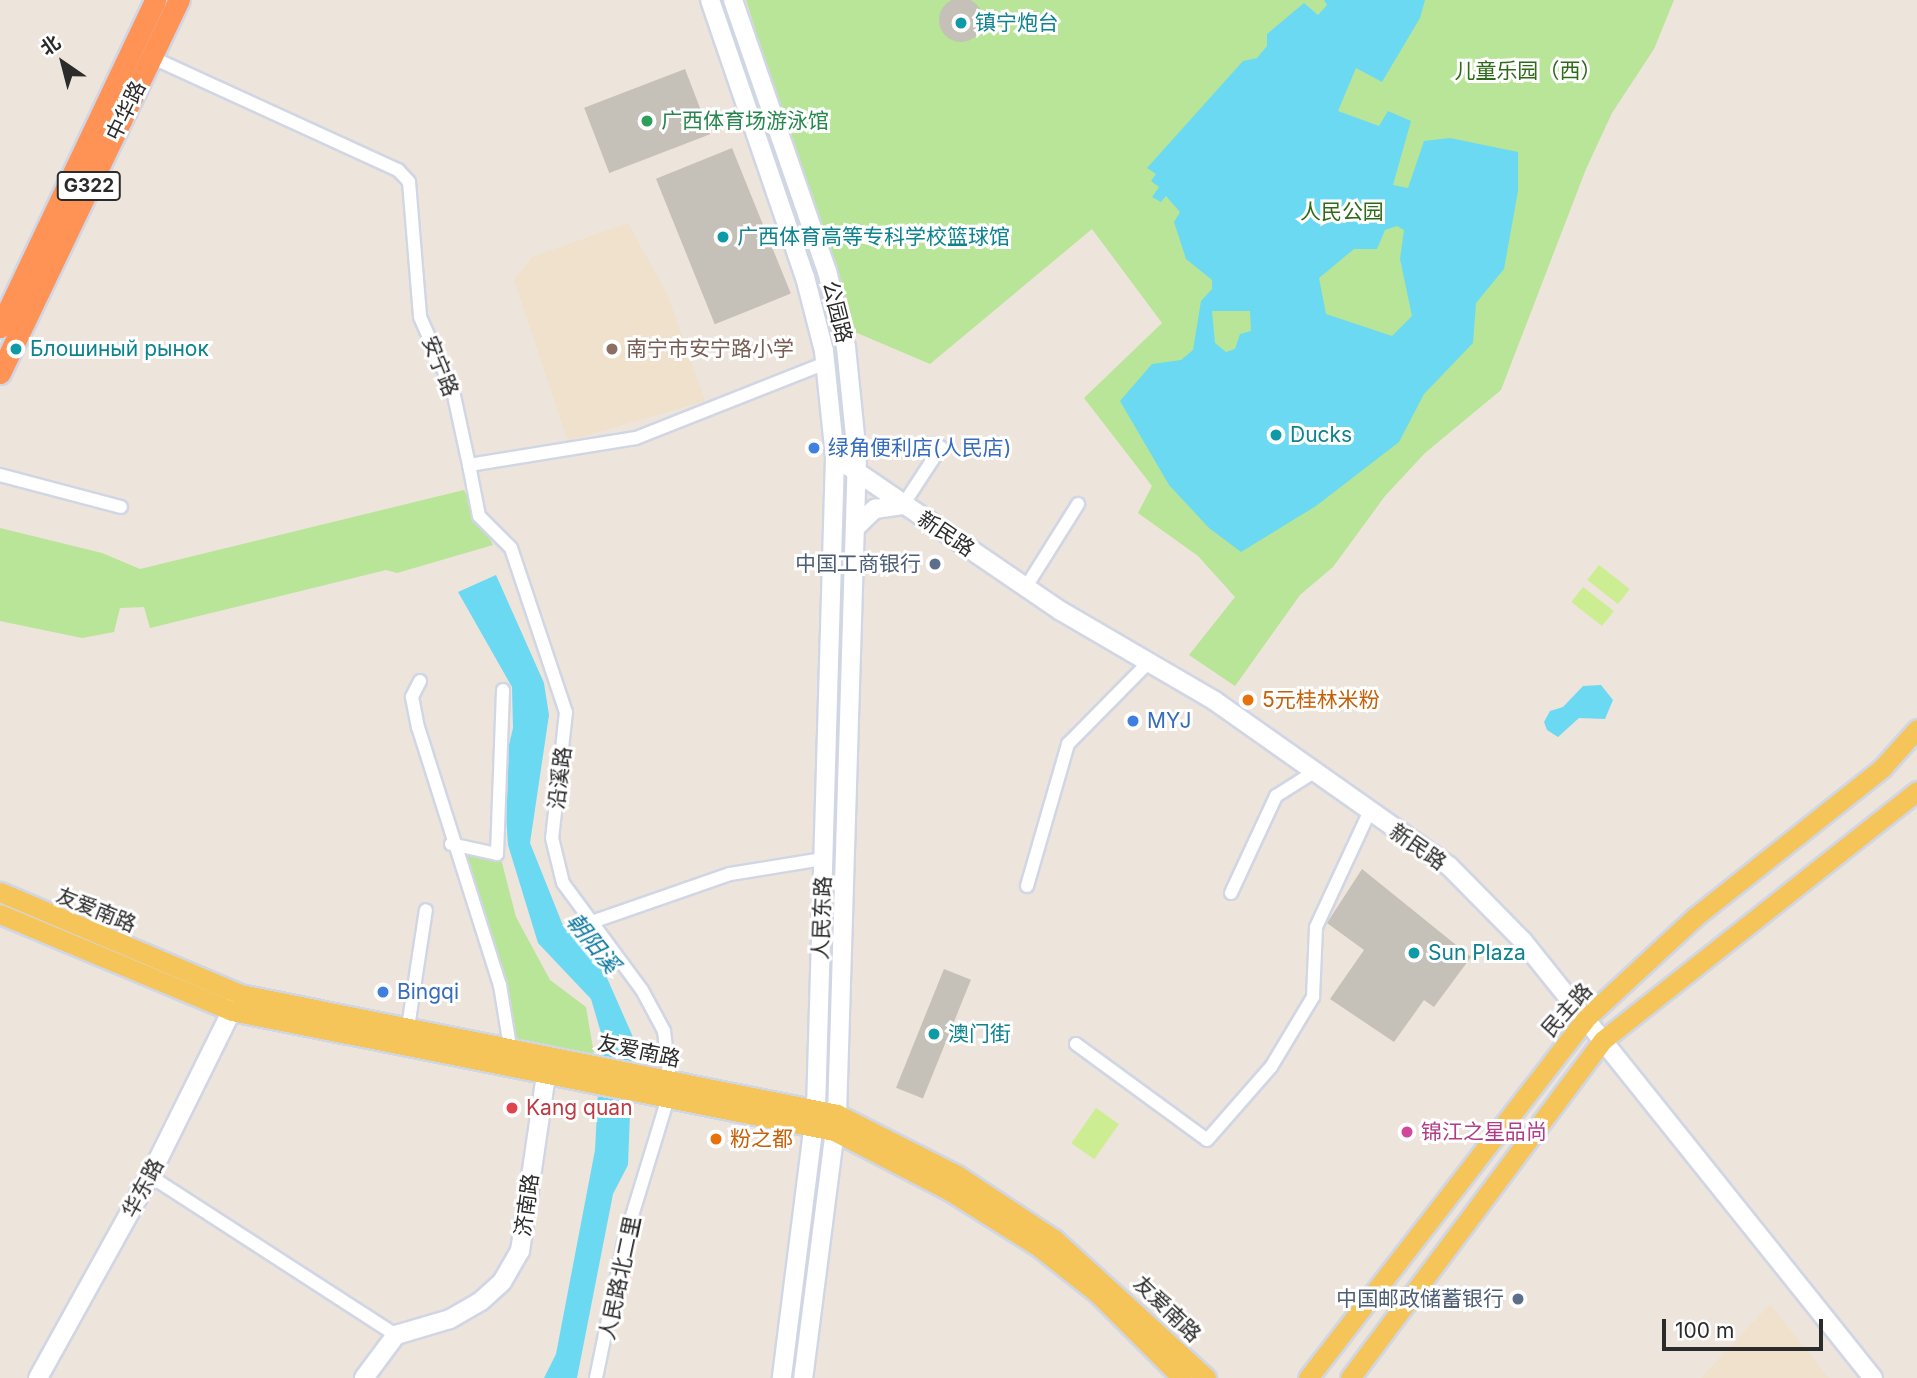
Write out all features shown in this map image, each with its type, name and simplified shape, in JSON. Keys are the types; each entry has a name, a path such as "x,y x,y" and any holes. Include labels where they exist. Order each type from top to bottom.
{"highway":[{"name":"中华路","path":"0,296 142,0"},
{"path":"0,327 155,0"},
{"path":"0,354 170,0"},
{"name":"中华路","path":"0,373 179,0"}],"main road":[{"name":"公园路","path":"710,0 805,277 825,363 835,457"},
{"name":"公园路","path":"733,0 830,284 846,346 856,472"},
{"name":"新民路","path":"835,457 1026,587 1147,664 1215,701 1368,813 1449,866 1522,940 1873,1378"},
{"name":"人民东路","path":"782,1378 816,1115 835,457"},
{"name":"人民东路","path":"803,1378 836,1122 856,472"},
{"path":"855,528 874,509 903,505"},
{"name":"民主路","path":"1308,1378 1585,1019 1695,917 1882,768 1917,729"},
{"path":"1350,1378 1603,1040 1917,791"},
{"name":"友爱南路","path":"0,892 236,1002 408,1027 510,1047 558,1070"},
{"name":"友爱南路","path":"0,914 236,1002 558,1070 816,1115 836,1122 957,1175 1054,1239 1206,1378"},
{"name":"华东路","path":"38,1378 150,1176 236,1002"},
{"name":"济南路","path":"396,1335 450,1319 481,1301 502,1282 520,1251 558,1070"},
{"name":"友爱南路","path":"836,1122 1040,1248 1097,1293 1182,1378"},
{"path":"364,1378 396,1335"}],"street":[{"name":"安宁路","path":"151,58 398,170 409,182 420,317 453,391 468,465"},
{"path":"468,465 636,438 825,363"},
{"path":"903,505 942,447"},
{"name":"沿溪路","path":"468,465 479,516 511,548 557,675 566,712 552,838 563,883 664,1031 665,1088"},
{"path":"0,475 121,507"},
{"path":"1026,587 1078,505"},
{"path":"1027,886 1068,744 1147,664"},
{"path":"420,681 412,697 451,844 500,985 510,1047"},
{"path":"451,844 497,854 502,690"},
{"path":"1231,893 1276,796 1314,772"},
{"path":"1076,1044 1207,1140 1271,1066 1312,997 1316,927 1368,813"},
{"path":"592,922 730,874 823,859"},
{"path":"408,1027 426,910"},
{"name":"人民路北二里","path":"596,1378 624,1242 665,1088"},
{"path":"150,1176 396,1335"}],"shaded area":[{"name":"南宁市安宁路小学","path":"628,223 668,296 705,401 568,441 514,280 532,257"},
{"path":"1770,1304 1829,1378 1701,1378"}],"green space":[{"name":"人民公园","path":"746,0 1674,0 1654,49 1612,113 1586,169 1501,390 1425,453 1385,496 1333,567 1300,595 1235,686 1189,655 1235,597 1198,556 1138,513 1152,486 1084,398 1162,323 1092,229 930,364 850,330"},
{"path":"464,490 493,545 397,573 386,570 150,628 144,607 120,608 114,632 82,638 0,621 0,528 102,553 140,569"},
{"path":"1599,565 1630,589 1618,604 1587,580"},
{"path":"1583,587 1614,611 1602,626 1571,602"},
{"path":"458,843 500,855 516,917 550,980 586,1007 595,1060 514,1044"},
{"path":"1096,1108 1119,1124 1094,1159 1071,1143"}],"water":[{"path":"1324,0 1425,0 1420,18 1382,82 1356,68 1338,111 1379,126 1388,111 1411,121 1393,185 1408,188 1424,141 1450,138 1518,152 1518,191 1504,269 1476,303 1473,343 1424,394 1399,442 1316,506 1241,552 1209,528 1169,485 1120,401 1152,364 1181,360 1193,350 1201,301 1212,289 1212,280 1186,259 1174,222 1180,212 1166,196 1161,202 1152,197 1159,187 1151,181 1156,174 1147,168 1243,61 1257,58 1267,46 1267,34 1304,3 1318,15 1327,5","holes":["1397,226 1404,230 1400,259 1412,316 1392,336 1326,314 1319,278 1354,249 1377,249 1385,230","1212,311 1250,311 1251,331 1240,334 1235,349 1226,352 1215,343"]},
{"path":"496,575 544,683 549,715 530,843 562,923 600,962 633,1037 628,1165 613,1194 577,1378 544,1378 556,1354 595,1150 601,1033 591,999 538,943 508,845 503,770 513,728 512,687 458,592"},
{"path":"1601,685 1613,700 1605,719 1579,718 1558,737 1547,730 1544,722 1550,711 1563,707 1583,686"}],"building":[{"name":"镇宁炮台","path":"961,-2 977,4 983,20 977,36 961,42 945,36 939,20 945,4"},
{"name":"广西体育场游泳馆","path":"685,69 710,134 609,173 584,108"},
{"name":"广西体育高等专科学校篮球馆","path":"732,148 791,294 715,324 656,179"},
{"name":"Sun Plaza","path":"1362,869 1471,957 1434,1007 1424,1000 1394,1042 1330,999 1364,950 1327,923"},
{"name":"澳门街","path":"944,969 971,980 923,1099 896,1088"}],"place":[{"name":"镇宁炮台","path":"961,23"},
{"name":"广西体育场游泳馆","path":"647,121"},
{"name":"广西体育高等专科学校篮球馆","path":"723,237"},
{"name":"Блошиный рынок","path":"16,349"},
{"name":"南宁市安宁路小学","path":"612,349"},
{"name":"Ducks","path":"1276,435"},
{"name":"绿角便利店(人民店)","path":"814,448"},
{"name":"中国工商银行","path":"935,564"},
{"name":"5元桂林米粉","path":"1248,700"},
{"name":"MYJ","path":"1133,721"},
{"name":"Sun Plaza","path":"1414,953"},
{"name":"Bingqi","path":"383,992"},
{"name":"澳门街","path":"934,1034"},
{"name":"Kang quan","path":"512,1108"},
{"name":"锦江之星品尚","path":"1407,1132"},
{"name":"粉之都","path":"716,1139"},
{"name":"中国邮政储蓄银行","path":"1518,1299"}],"park label":[{"name":"儿童乐园（西）","path":"1528,71"}],"water label":[{"name":"朝阳溪","path":"593,943"}]}
